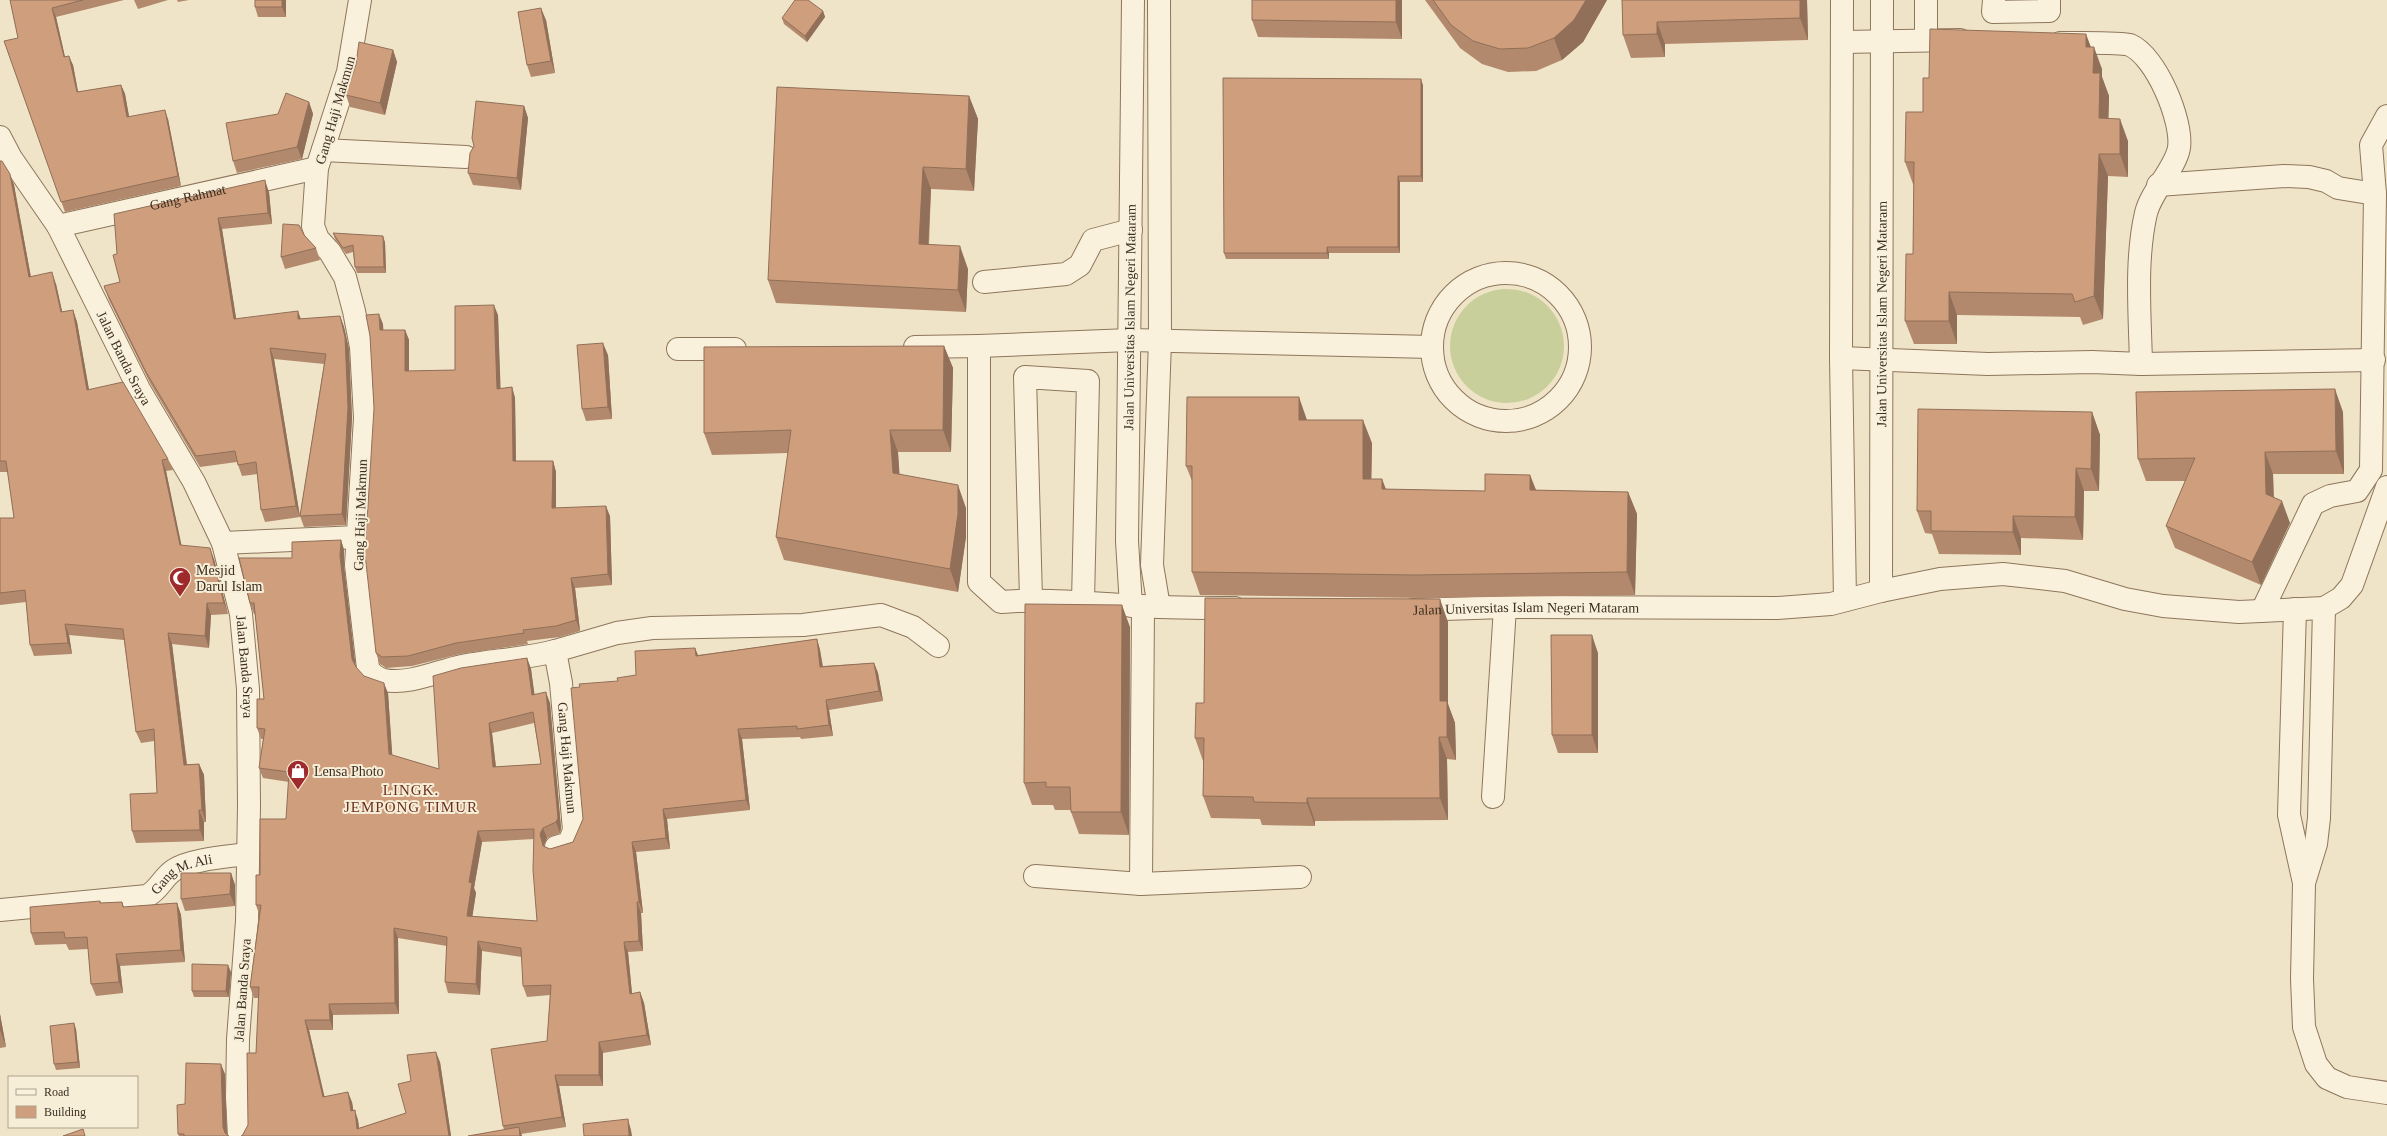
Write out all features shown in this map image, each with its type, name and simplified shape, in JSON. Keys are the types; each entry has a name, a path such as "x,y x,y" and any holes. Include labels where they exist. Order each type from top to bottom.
{"street":[{"name":"Gang Haji Makmun","path":"360,0 348,72 320,159 314,230 318,239 338,264 345,277 361,346 365,418 356,565 367,663 370,673 376,677 385,680 401,680 463,666 527,658 555,651 561,683 574,830 569,843 556,847"},
{"name":"Jalan Universitas Islam Negeri Mataram","path":"1133,0 1127,541 1144,606"},
{"name":"Jalan Universitas Islam Negeri Mataram","path":"1144,606 1152,565 1160,341 1159,0"},
{"path":"1842,0 1841,358 1845,600"},
{"name":"Jalan Universitas Islam Negeri Mataram","path":"1392,610 1505,607 1777,608 1831,604 1881,591 1882,0"},
{"path":"1926,0 1926,39"},
{"path":"1994,0 1993,12 2049,11 2049,0"},
{"path":"1842,42 1926,39 1981,40"},
{"path":"2043,42 2129,45 2144,54 2159,77 2175,115 2178,148 2158,185 2146,212 2142,240 2139,302 2142,364"},
{"path":"2262,611 2313,504 2330,496 2357,491 2371,470 2374,360 2375,194 2371,145 2387,116"},
{"name":"Jalan Banda Sraya","path":"0,137 6,160 58,226 139,389 194,482 223,543 241,614 246,654 248,689 247,921 238,1039 237,1098 239,1136"},
{"name":"Gang Rahmat","path":"58,226 320,159 466,157"},
{"path":"2158,185 2290,177 2326,181 2338,188 2375,194"},
{"path":"984,282 1066,274 1080,265 1093,240 1131,230"},
{"path":"1501,272 1523,274 1544,283 1563,300 1576,322 1580,348 1575,373 1563,395 1548,408 1543,412 1519,421 1493,421 1468,412 1449,395 1436,373 1432,347 1435,325 1444,305 1459,288 1479,277 1501,272"},
{"path":"892,347 978,346 1130,340 1432,347"},
{"path":"978,346 979,582 1001,602 1031,599 1083,601 1144,606 1252,608"},
{"path":"678,349 757,348"},
{"path":"1841,358 1881,358 1988,364 2092,362 2142,364 2374,360"},
{"path":"1031,599 1025,376 1088,381 1083,601"},
{"path":"1881,591 1940,579 1971,575 2010,575 2065,581 2125,599 2163,606 2201,610 2262,611 2324,608 2341,598 2352,585 2387,487"},
{"path":"223,543 358,537"},
{"path":"1141,884 1144,606"},
{"path":"1493,797 1505,607"},
{"path":"2304,883 2316,844 2319,818 2324,608"},
{"path":"2295,609 2289,815 2304,883 2302,979 2304,1026 2316,1064 2327,1078 2346,1087 2387,1093"},
{"path":"555,651 617,633 652,628 803,625 881,615 913,627 938,646"},
{"name":"Gang M. Ali","path":"0,910 147,896 154,892 173,871 185,865 247,854"},
{"path":"1035,876 1141,884 1300,877"}],"green space":[{"path":"1507,289 1529,293 1539,298 1555,314 1560,324 1564,346 1560,368 1555,378 1539,394 1529,399 1507,403 1485,399 1475,394 1459,378 1454,368 1450,346 1454,324 1459,314 1475,298 1485,293"}],"building":[{"path":"10,0 83,0 52,8 64,57 69,56 77,92 121,85 127,117 165,110 178,176 61,202 4,41 18,38"},
{"path":"255,0 282,0 282,7 255,7"},
{"path":"795,0 808,0 823,11 805,36 782,18"},
{"path":"1252,0 1396,0 1396,22 1252,20"},
{"path":"1433,0 1586,0 1574,20 1554,38 1528,48 1500,49 1473,41 1451,25"},
{"path":"1622,0 1800,0 1800,18 1657,22 1657,34 1623,35"},
{"path":"541,8 551,61 527,65 518,12"},
{"path":"1930,29 2086,34 2086,47 2094,47 2093,73 2100,73 2099,118 2120,119 2120,154 2099,154 2094,296 2075,302 2072,294 1949,292 1949,321 1905,321 1906,254 1913,254 1914,162 1905,162 1906,112 1923,112 1923,78 1929,78"},
{"path":"359,42 393,50 380,103 346,95 356,64"},
{"path":"1223,78 1421,79 1421,176 1398,176 1398,247 1327,247 1327,253 1224,253"},
{"path":"777,87 969,96 966,169 923,167 919,244 960,246 958,290 768,280"},
{"path":"286,93 309,102 297,147 233,161 226,123 278,114"},
{"path":"476,101 524,106 517,178 468,173 470,153 474,146 472,138"},
{"path":"0,161 2,161 10,174 29,277 52,272 61,312 73,310 87,390 123,382 168,459 162,460 180,545 210,548 224,603 207,603 205,636 168,633 184,765 199,764 202,810 199,810 200,830 132,831 130,794 157,793 154,729 136,732 123,629 65,624 68,643 30,645 25,590 0,593 0,518 14,518 6,461 0,461"},
{"path":"265,180 268,213 218,218 234,319 298,311 298,319 340,316 345,337 348,407 342,514 300,516 326,354 270,348 296,506 261,510 256,462 238,465 235,451 196,456 146,372 104,286 120,282 113,255 117,254 114,214"},
{"path":"283,224 299,225 304,235 316,248 281,257"},
{"path":"333,233 383,236 384,267 355,267 353,245 343,248"},
{"path":"494,305 497,389 512,387 513,461 553,461 552,508 606,506 608,574 571,578 576,620 556,626 523,630 524,633 456,643 408,656 382,657 376,653 365,554 374,408 370,336 366,315 379,314 380,330 405,330 405,371 455,370 455,306"},
{"path":"603,343 608,407 582,409 577,345"},
{"path":"944,346 943,430 890,430 893,473 958,485 958,514 950,569 776,537 791,430 704,433 704,347"},
{"path":"2335,389 2336,451 2265,452 2266,494 2282,501 2252,562 2166,526 2195,458 2138,459 2136,392"},
{"path":"1187,397 1299,397 1299,420 1363,420 1363,479 1382,479 1382,489 1485,491 1485,474 1530,475 1530,490 1628,492 1627,572 1415,575 1192,572 1192,466 1186,466"},
{"path":"1918,409 2092,412 2091,469 2076,468 2075,517 2013,516 2013,532 1931,531 1931,511 1917,511"},
{"path":"341,540 340,556 352,659 356,667 364,676 384,683 389,754 439,769 433,676 461,668 527,658 532,695 546,692 558,818 556,822 543,828 540,834 543,846 550,849 573,842 583,819 571,688 580,687 579,684 618,681 617,678 636,675 635,651 695,648 696,656 817,639 820,667 874,663 879,691 826,700 829,725 797,729 797,726 738,729 746,800 663,809 666,838 632,842 639,902 637,902 639,941 624,942 630,994 640,992 647,1035 599,1042 599,1075 555,1075 562,1117 503,1126 491,1049 547,1041 551,985 523,986 521,948 478,941 476,984 445,982 447,937 394,928 395,1003 329,1004 330,1020 305,1020 323,1097 348,1092 351,1111 355,1110 357,1129 406,1113 398,1084 411,1081 407,1055 436,1052 449,1136 242,1136 248,1125 247,1053 256,1053 259,987 250,987 261,905 256,905 256,875 260,875 260,819 286,819 289,772 259,768 265,729 257,728 257,699 264,699 254,603 250,603 239,558 292,558 292,542","holes":["533,712 541,764 493,767 489,723","534,829 533,870 537,921 467,916 472,883 469,882 478,831"]},
{"path":"1205,598 1440,599 1440,701 1447,701 1447,737 1439,737 1440,798 1307,798 1307,803 1254,802 1253,797 1203,796 1204,738 1195,738 1196,703 1204,703"},
{"path":"1025,604 1122,605 1121,812 1071,812 1070,787 1046,787 1046,782 1024,783"},
{"path":"1551,635 1592,635 1592,735 1552,735"},
{"path":"181,873 231,873 230,894 181,899"},
{"path":"100,901 100,903 122,902 123,907 177,903 181,950 116,954 119,982 91,984 87,937 65,938 64,932 31,933 30,907"},
{"path":"192,964 228,965 226,991 192,991"},
{"path":"74,1023 78,1062 54,1064 50,1026"},
{"path":"186,1063 221,1064 223,1127 225,1133 229,1136 184,1136 184,1134 178,1134 177,1105 185,1104"},
{"path":"628,1119 629,1136 584,1136 583,1124"},
{"path":"519,1127 520,1136 468,1136"},
{"path":"83,1129 85,1136 63,1136"}],"place":[{"name":"Mesjid Darul Islam","path":"180,598"},
{"name":"Lensa Photo","path":"298,790"}],"district":[{"name":"LINGK. JEMPONG TIMUR","path":"411,798"}]}
